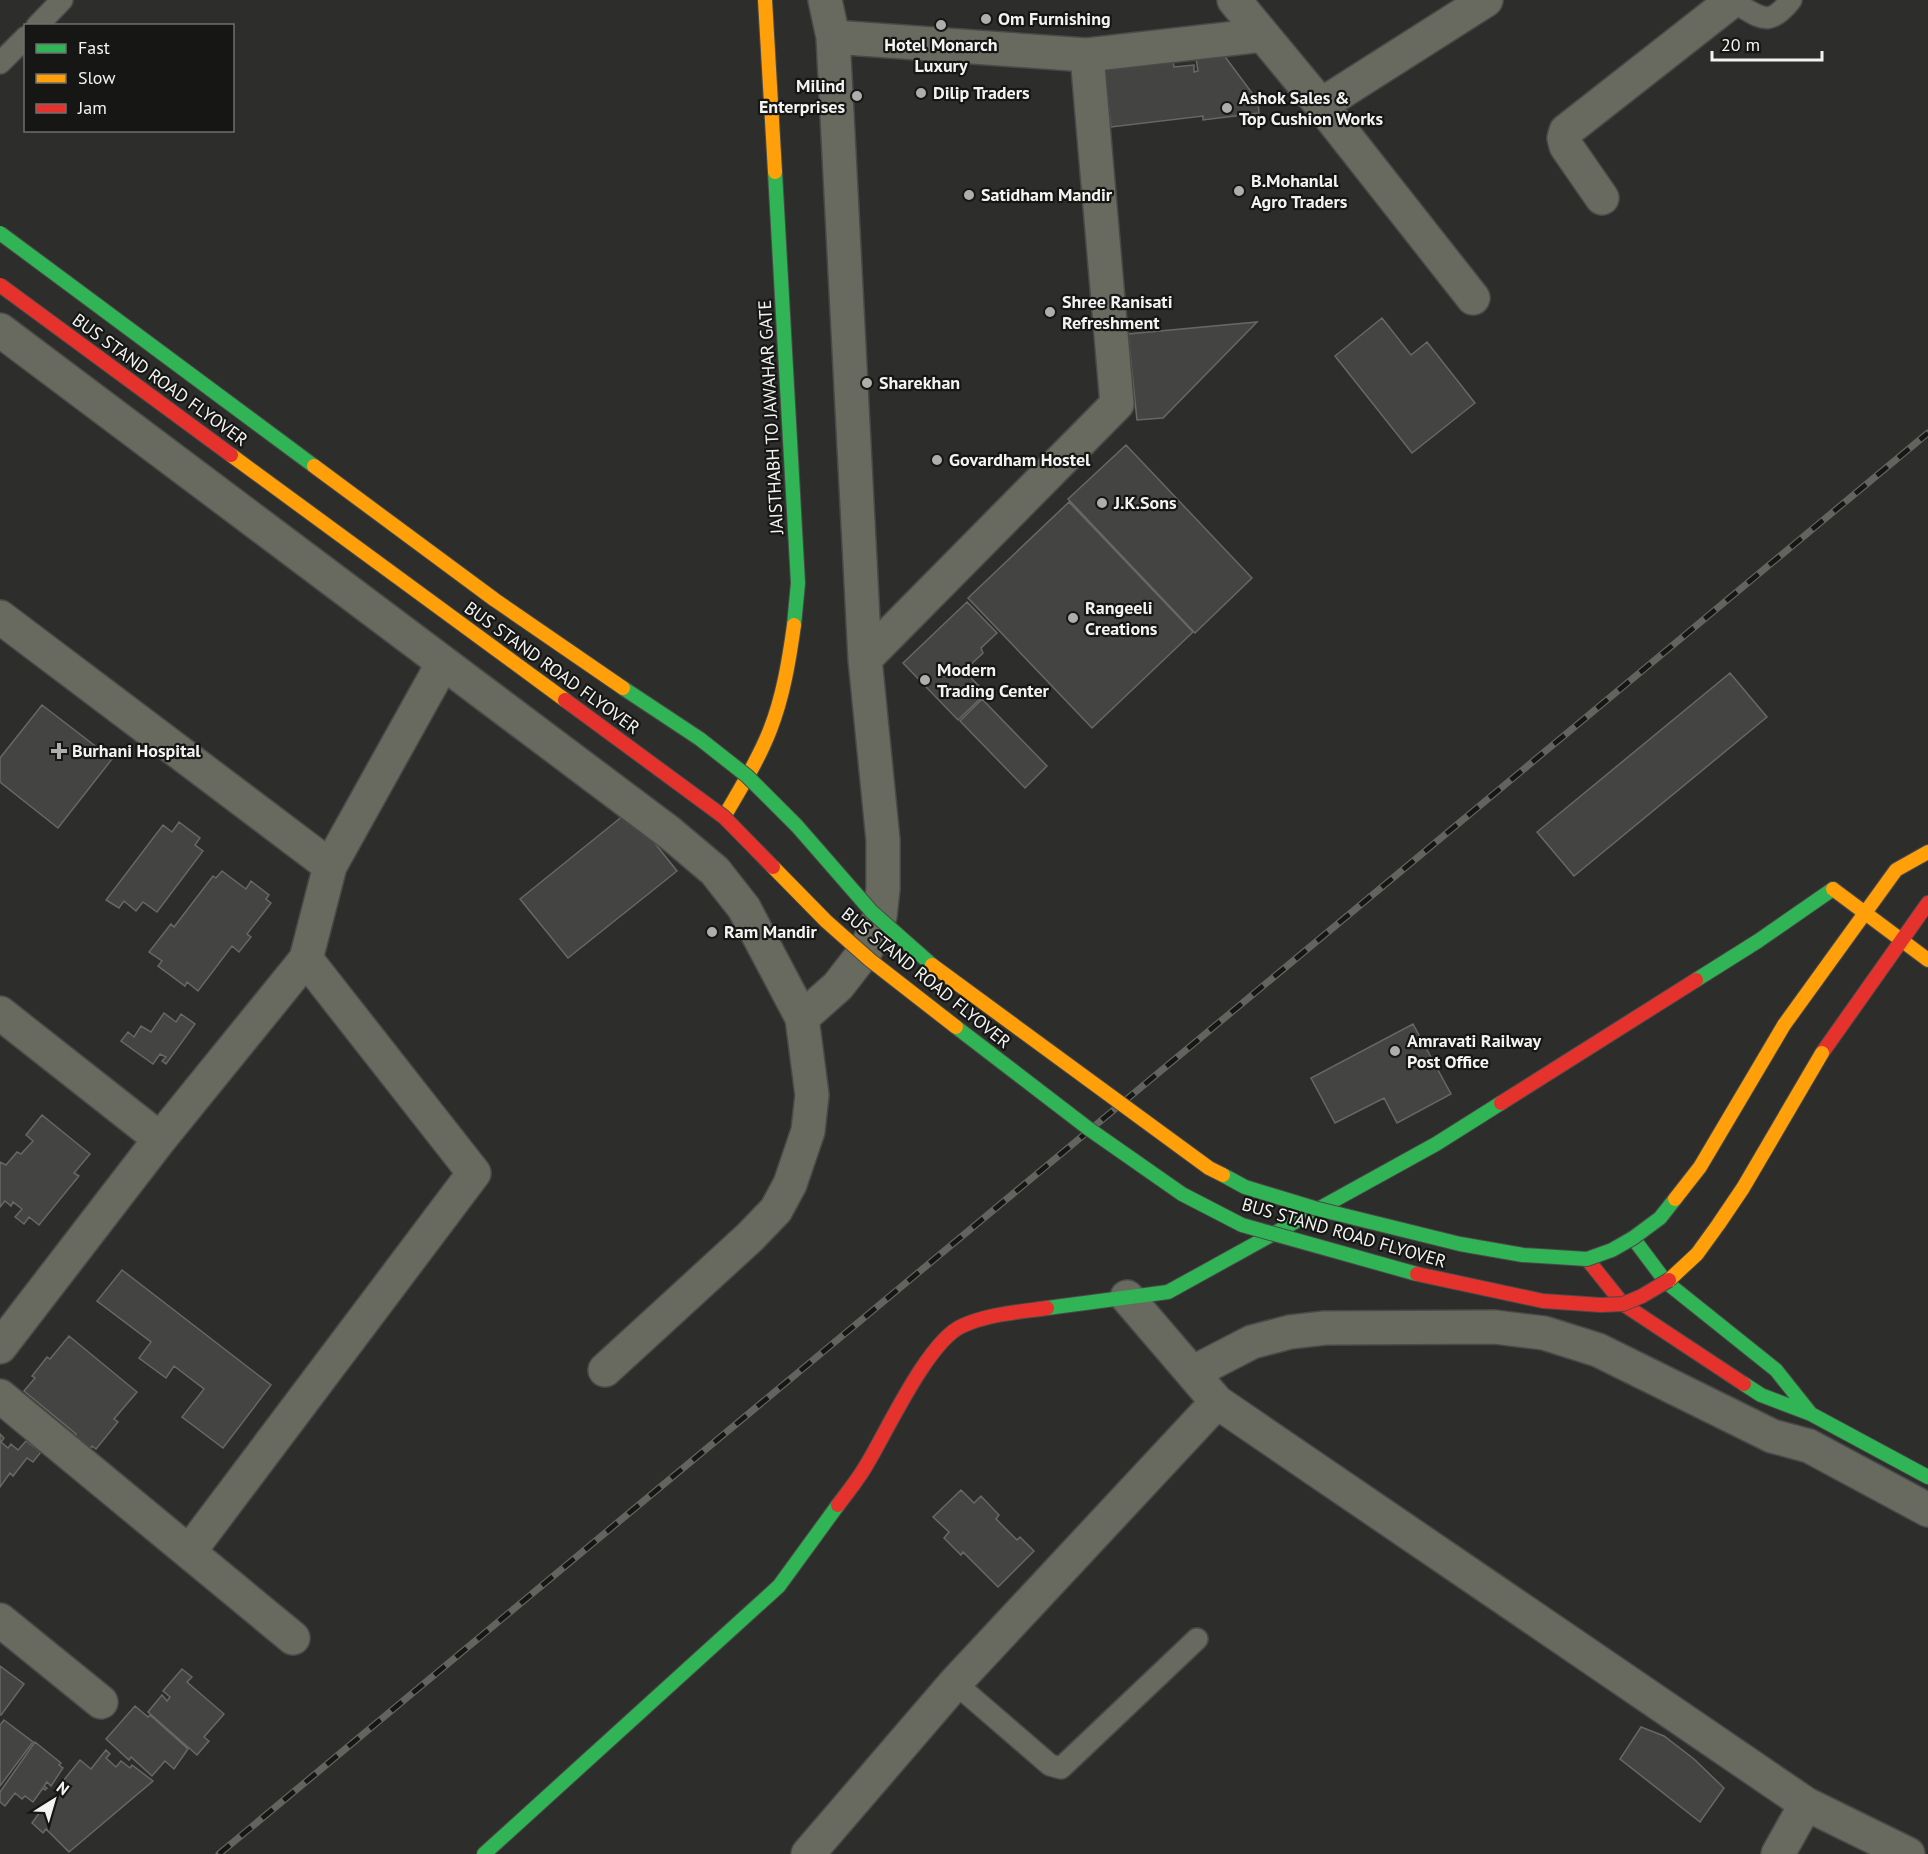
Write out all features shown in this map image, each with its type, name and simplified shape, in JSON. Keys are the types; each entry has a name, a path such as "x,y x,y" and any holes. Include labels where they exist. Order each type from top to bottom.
{"main road":[{"name":"JAISTHABH TO JAWAHAR GATE","path":"724,817 747,776 773,721 786,677 794,633 798,583 765,2"},
{"name":"BUS STAND ROAD FLYOVER","path":"0,233 495,600 700,739 747,776 797,826 872,912 928,962 1209,1168 1245,1187 1314,1208 1460,1244 1523,1255 1587,1258 1612,1250 1660,1218 1700,1167 1784,1025 1866,914 1900,873"},
{"name":"BUS STAND ROAD FLYOVER","path":"0,285 724,817 826,921 870,960 1089,1129 1182,1194 1242,1225 1428,1278 1543,1300 1601,1305 1623,1304 1642,1296 1666,1282 1696,1254 1724,1216 1743,1188 1822,1053 1928,903"},
{"path":"1875,876 1900,873 1928,852"},
{"path":"495,1851 779,1586 866,1466 914,1381 941,1342 961,1326 1004,1314 1168,1292 1436,1144 1758,941 1833,889 1854,882"},
{"path":"1833,889 1928,960"},
{"path":"1633,1238 1666,1282 1776,1370 1811,1414"},
{"path":"1587,1258 1623,1304 1761,1395 1811,1414 1928,1477"}],"street":[{"path":"802,1018 838,986 866,950 880,916 883,889 883,840 866,659 833,37 825,0"},
{"path":"1234,0 1321,105 1473,298"},
{"path":"1321,105 1486,0"},
{"path":"1602,198 1566,146 1564,138 1566,131 1733,1"},
{"path":"833,37 1087,55 1263,35"},
{"path":"866,659 1117,404 1087,55"},
{"path":"0,330 670,833 715,871 744,908 802,1018 812,1095 808,1131 790,1184 776,1210 750,1238 605,1370"},
{"path":"0,617 330,866"},
{"path":"0,1347 160,1139 306,959 330,866 443,663"},
{"path":"189,1552 474,1173 306,959"},
{"path":"0,1013 160,1139"},
{"path":"1127,1297 1217,1402 1806,1804 1908,1854"},
{"path":"1192,1373 1252,1342 1290,1332 1313,1329 1495,1327 1544,1333 1598,1350 1772,1436 1809,1446 1928,1510"},
{"path":"0,1396 293,1638"},
{"path":"808,1854 955,1683 1217,1402"},
{"path":"0,1620 102,1702"},
{"path":"1778,1854 1806,1804"}],"lane":[{"path":"39,24 62,0"},
{"path":"1733,1 1761,17 1772,18 1780,14 1791,0"},
{"path":"0,63 24,39"},
{"path":"955,1683 1050,1765 1061,1768 1197,1639"}],"building":[{"path":"1223,54 1258,101 1259,113 1203,120 1203,116 1111,127 1104,69 1173,60 1174,67 1194,65 1194,72 1198,71 1196,58"},
{"path":"1382,318 1411,355 1427,342 1475,403 1412,453 1335,356"},
{"path":"1257,322 1163,418 1137,420 1128,334"},
{"path":"1126,445 1252,578 1195,633 1068,499"},
{"path":"1069,502 1193,632 1092,728 968,598"},
{"path":"967,602 997,633 981,648 983,653 964,671 986,693 958,720 903,663"},
{"path":"1730,673 1767,717 1574,876 1537,832"},
{"path":"982,699 1047,766 1025,788 960,721"},
{"path":"42,705 112,759 58,828 0,782 0,758"},
{"path":"629,811 677,871 568,958 520,899"},
{"path":"179,822 200,838 195,845 203,851 157,912 143,902 136,911 124,901 119,908 106,900 163,825 172,832"},
{"path":"222,871 246,889 251,881 269,895 266,899 271,903 247,934 251,937 239,952 232,946 198,991 187,982 185,986 158,966 162,961 149,952 171,924 174,927 213,876 216,878"},
{"path":"164,1013 176,1022 181,1014 195,1024 166,1064 162,1061 166,1057 160,1054 153,1064 121,1041 128,1032 134,1037 141,1026 151,1032"},
{"name":"Amravati Railway Post Office","path":"1413,1024 1451,1094 1397,1123 1384,1098 1335,1123 1311,1078"},
{"path":"42,1115 90,1154 74,1173 79,1176 39,1225 29,1217 24,1224 15,1217 22,1209 13,1202 11,1206 5,1201 0,1207 0,1162 6,1165 17,1152 21,1154 33,1141 26,1135"},
{"path":"122,1270 271,1385 223,1448 182,1417 204,1389 174,1366 166,1378 139,1358 151,1342 97,1301"},
{"path":"69,1336 137,1392 114,1419 118,1422 96,1449 92,1446 90,1449 73,1436 76,1434 24,1391 35,1378 32,1376 47,1357 50,1359"},
{"path":"0,1434 4,1438 1,1442 8,1448 11,1444 18,1450 26,1441 41,1452 33,1462 27,1458 13,1476 10,1473 0,1487"},
{"path":"961,1490 974,1503 981,1496 999,1515 996,1519 1017,1540 1020,1537 1034,1551 998,1587 963,1552 961,1555 944,1538 949,1532 933,1517"},
{"path":"0,1666 24,1684 1,1715 0,1715"},
{"path":"182,1669 192,1677 187,1682 224,1714 204,1737 209,1741 197,1755 148,1712 162,1695 167,1701 170,1697 163,1691"},
{"path":"135,1706 148,1717 150,1715 188,1749 174,1769 165,1761 152,1776 131,1757 129,1760 106,1739"},
{"path":"4,1720 33,1742 0,1786 0,1725"},
{"path":"1641,1727 1664,1736 1694,1759 1724,1788 1700,1822 1620,1759"},
{"path":"35,1742 61,1763 59,1765 63,1768 51,1786 47,1782 44,1786 47,1788 45,1790 43,1788 33,1802 25,1796 22,1799 15,1793 5,1806 0,1802 0,1792"},
{"path":"106,1750 110,1754 106,1758 116,1767 121,1761 130,1768 132,1765 153,1781 69,1852 46,1829 43,1833 32,1823 43,1808 46,1811 64,1790 59,1786 80,1760 91,1769"}],"railway":[{"path":"219,1854 1928,433"}],"traffic: fast":[{"path":"775,172 798,583 794,625"},
{"path":"0,233 314,466"},
{"path":"623,688 700,739 747,776 797,826 872,912 932,965"},
{"path":"1696,980 1758,941 1833,889"},
{"path":"956,1027 1089,1129 1182,1194 1242,1225 1417,1274"},
{"path":"1047,1308 1168,1292 1436,1144 1501,1103"},
{"path":"1223,1175 1245,1187 1314,1208 1460,1244 1523,1255 1587,1259 1612,1250 1633,1238 1660,1218 1675,1199"},
{"path":"1633,1238 1666,1282 1776,1370 1811,1414"},
{"path":"1744,1384 1761,1395 1811,1414 1928,1477"},
{"path":"484,1854 779,1586 838,1505"}],"traffic: slow":[{"path":"765,0 775,172"},
{"path":"231,455 565,700"},
{"path":"314,466 495,600 623,688"},
{"path":"724,817 770,730 785,679 794,625"},
{"path":"1784,1025 1896,870 1928,852"},
{"path":"773,867 826,921 870,960 956,1027"},
{"path":"1833,889 1928,960"},
{"path":"932,965 1209,1168 1223,1175"},
{"path":"1675,1199 1700,1167 1784,1025"},
{"path":"1669,1280 1697,1254 1743,1188 1822,1053"}],"traffic: jam":[{"path":"0,285 231,455"},
{"path":"565,700 724,817 773,867"},
{"path":"1822,1053 1928,903"},
{"path":"1501,1103 1696,980"},
{"path":"1587,1259 1623,1304 1744,1384"},
{"path":"1417,1274 1543,1301 1601,1305 1623,1304 1669,1280"},
{"path":"838,1505 864,1469 922,1368 949,1335 962,1326 982,1319 1047,1308"}],"place":[{"name":"Om Furnishing","path":"986,19"},
{"name":"Hotel Monarch Luxury","path":"941,25"},
{"name":"Dilip Traders","path":"921,93"},
{"name":"Milind Enterprises","path":"857,96"},
{"name":"Ashok Sales & Top Cushion Works","path":"1227,108"},
{"name":"B.Mohanlal Agro Traders","path":"1239,191"},
{"name":"Satidham Mandir","path":"969,195"},
{"name":"Shree Ranisati Refreshment","path":"1050,312"},
{"name":"Sharekhan","path":"867,383"},
{"name":"Govardham Hostel","path":"937,460"},
{"name":"J.K.Sons","path":"1102,503"},
{"name":"Rangeeli Creations","path":"1073,618"},
{"name":"Modern Trading Center","path":"925,680"},
{"name":"Burhani Hospital","path":"59,751"},
{"name":"Ram Mandir","path":"712,932"},
{"name":"Amravati Railway Post Office","path":"1395,1051"}]}
